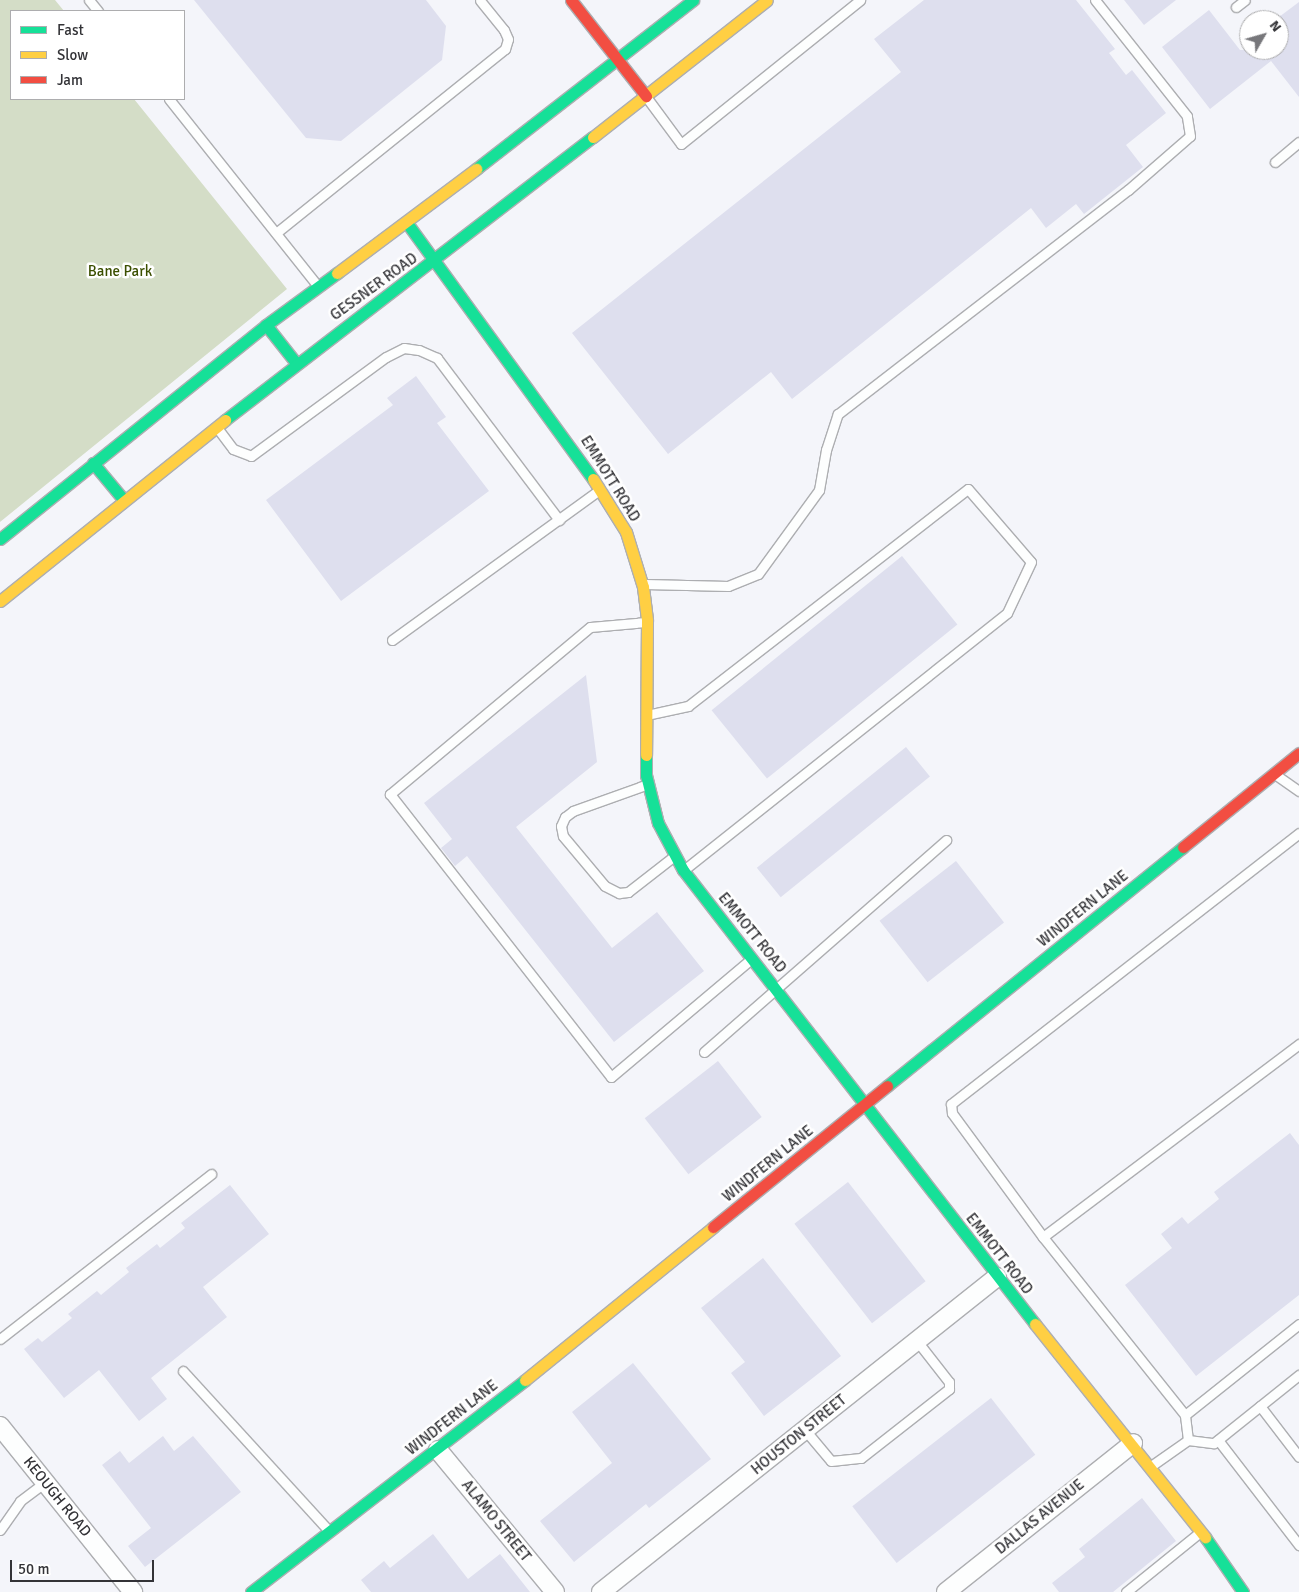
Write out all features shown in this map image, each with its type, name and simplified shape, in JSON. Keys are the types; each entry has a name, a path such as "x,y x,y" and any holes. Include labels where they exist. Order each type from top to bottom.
{"street":[{"path":"571,0 646,96"},
{"path":"0,539 266,324 407,223 694,0"},
{"name":"GESSNER ROAD","path":"0,601 123,499 296,363 435,261 766,0"},
{"name":"EMMOTT ROAD","path":"407,223 601,488 626,532 642,584 648,622 644,715 648,784 658,823 683,870 776,986 864,1105 997,1277 1151,1466 1243,1592"},
{"path":"266,324 296,363"},
{"path":"93,463 123,499"},
{"name":"WINDFERN LANE","path":"251,1592 328,1530 438,1450 1274,774 1297,760"},
{"name":"HOUSTON STREET","path":"601,1592 997,1277"},
{"name":"KEOUGH ROAD","path":"0,1426 133,1592"},
{"name":"DALLAS AVENUE","path":"946,1592 1133,1443"},
{"name":"ALAMO STREET","path":"438,1450 555,1592"}],"lane":[{"path":"89,0 97,10"},
{"path":"276,233 505,49 508,39 504,30 480,0"},
{"path":"646,96 681,144 860,0"},
{"path":"642,584 728,586 758,574 819,490 826,450 838,414 1128,190 1190,136 1187,116 1095,0"},
{"path":"1236,7 1245,0"},
{"path":"170,100 318,287"},
{"path":"1275,162 1299,142"},
{"path":"216,426 233,449 251,456 386,357 404,348 419,350 437,358 559,520"},
{"path":"392,640 601,488"},
{"path":"644,715 688,706 968,489 1031,562 1007,613 683,870"},
{"path":"648,622 590,626 390,794 611,1077 752,958"},
{"path":"1274,774 1299,791"},
{"path":"648,784 574,810 565,817 561,826 563,836 605,886 620,893 628,892 675,856"},
{"path":"1188,1440 1185,1414 1043,1237 952,1113 951,1104 1299,833"},
{"path":"704,1052 776,986 946,840"},
{"path":"1043,1237 1299,1044"},
{"path":"0,1339 211,1174"},
{"path":"1185,1414 1299,1324"},
{"path":"805,1430 831,1461 861,1458 949,1389 949,1382 917,1341"},
{"path":"183,1371 328,1530"},
{"path":"1151,1466 1188,1440 1214,1443 1299,1375"},
{"path":"1260,1406 1299,1457"},
{"path":"1218,1440 1299,1545"},
{"path":"0,1530 20,1501 45,1482"},
{"path":"1126,1592 1201,1532"}],"green space":[{"name":"Bane Park","path":"0,0 55,0 63,10 10,10 10,100 135,100 287,289 0,522"}],"building":[{"path":"194,0 426,0 446,26 442,60 341,141 306,138"},
{"path":"924,0 1076,0 1115,49 1109,53 1126,75 1132,70 1166,113 1126,145 1143,167 1084,214 1076,204 1046,228 1031,208 792,399 771,372 668,454 572,333 901,72 874,39"},
{"path":"1124,0 1176,0 1144,25"},
{"path":"1299,2 1299,97 1271,61 1210,109 1162,47 1209,10 1239,49 1239,60 1289,60 1288,10"},
{"path":"416,376 446,417 437,423 489,491 341,601 266,500 393,405 387,398"},
{"path":"902,556 957,624 767,779 712,710"},
{"path":"586,675 597,762 516,827 612,948 657,912 704,971 614,1042 467,856 455,866 441,848 452,839 424,803"},
{"path":"906,747 930,777 781,897 757,868"},
{"path":"956,861 1004,922 928,982 880,921"},
{"path":"718,1061 762,1117 688,1174 645,1118"},
{"path":"1290,1133 1299,1145 1299,1295 1196,1376 1125,1285 1172,1248 1161,1234 1182,1217 1188,1224 1219,1199 1214,1192"},
{"path":"848,1182 926,1281 872,1323 794,1224"},
{"path":"230,1185 269,1234 203,1287 227,1317 151,1378 167,1399 139,1421 99,1370 64,1398 24,1349 38,1338 42,1342 72,1318 68,1314 97,1291 101,1295 129,1272 126,1268 157,1244 160,1248 185,1228 181,1223"},
{"path":"763,1258 841,1356 764,1416 731,1373 745,1362 701,1308"},
{"path":"633,1363 711,1459 649,1508 646,1504 574,1562 540,1521 612,1463 572,1412"},
{"path":"991,1398 1035,1455 897,1563 852,1506"},
{"path":"163,1436 174,1451 193,1436 241,1492 145,1567 128,1546 151,1528 102,1465 120,1451 129,1463"},
{"path":"1142,1498 1176,1541 1113,1592 1059,1592 1052,1583 1085,1557 1079,1549"},
{"path":"433,1534 468,1579 500,1554 530,1592 371,1592 361,1580 384,1561 390,1568"}],"traffic: fast":[{"path":"476,169 693,0"},
{"path":"225,420 593,137"},
{"path":"407,223 593,479"},
{"path":"0,539 266,325 337,273"},
{"path":"266,325 296,363"},
{"path":"93,463 123,499"},
{"path":"646,755 646,775 658,823 683,870 1035,1324"},
{"path":"887,1086 1183,847"},
{"path":"251,1592 525,1380"},
{"path":"1205,1537 1243,1592"}],"traffic: slow":[{"path":"593,137 767,0"},
{"path":"337,273 476,169"},
{"path":"0,601 225,420"},
{"path":"593,479 626,532 643,587 647,621 646,755"},
{"path":"525,1380 713,1227"},
{"path":"1035,1324 1205,1537"}],"traffic: jam":[{"path":"571,0 646,96"},
{"path":"1183,847 1299,753"},
{"path":"713,1227 887,1086"}]}
